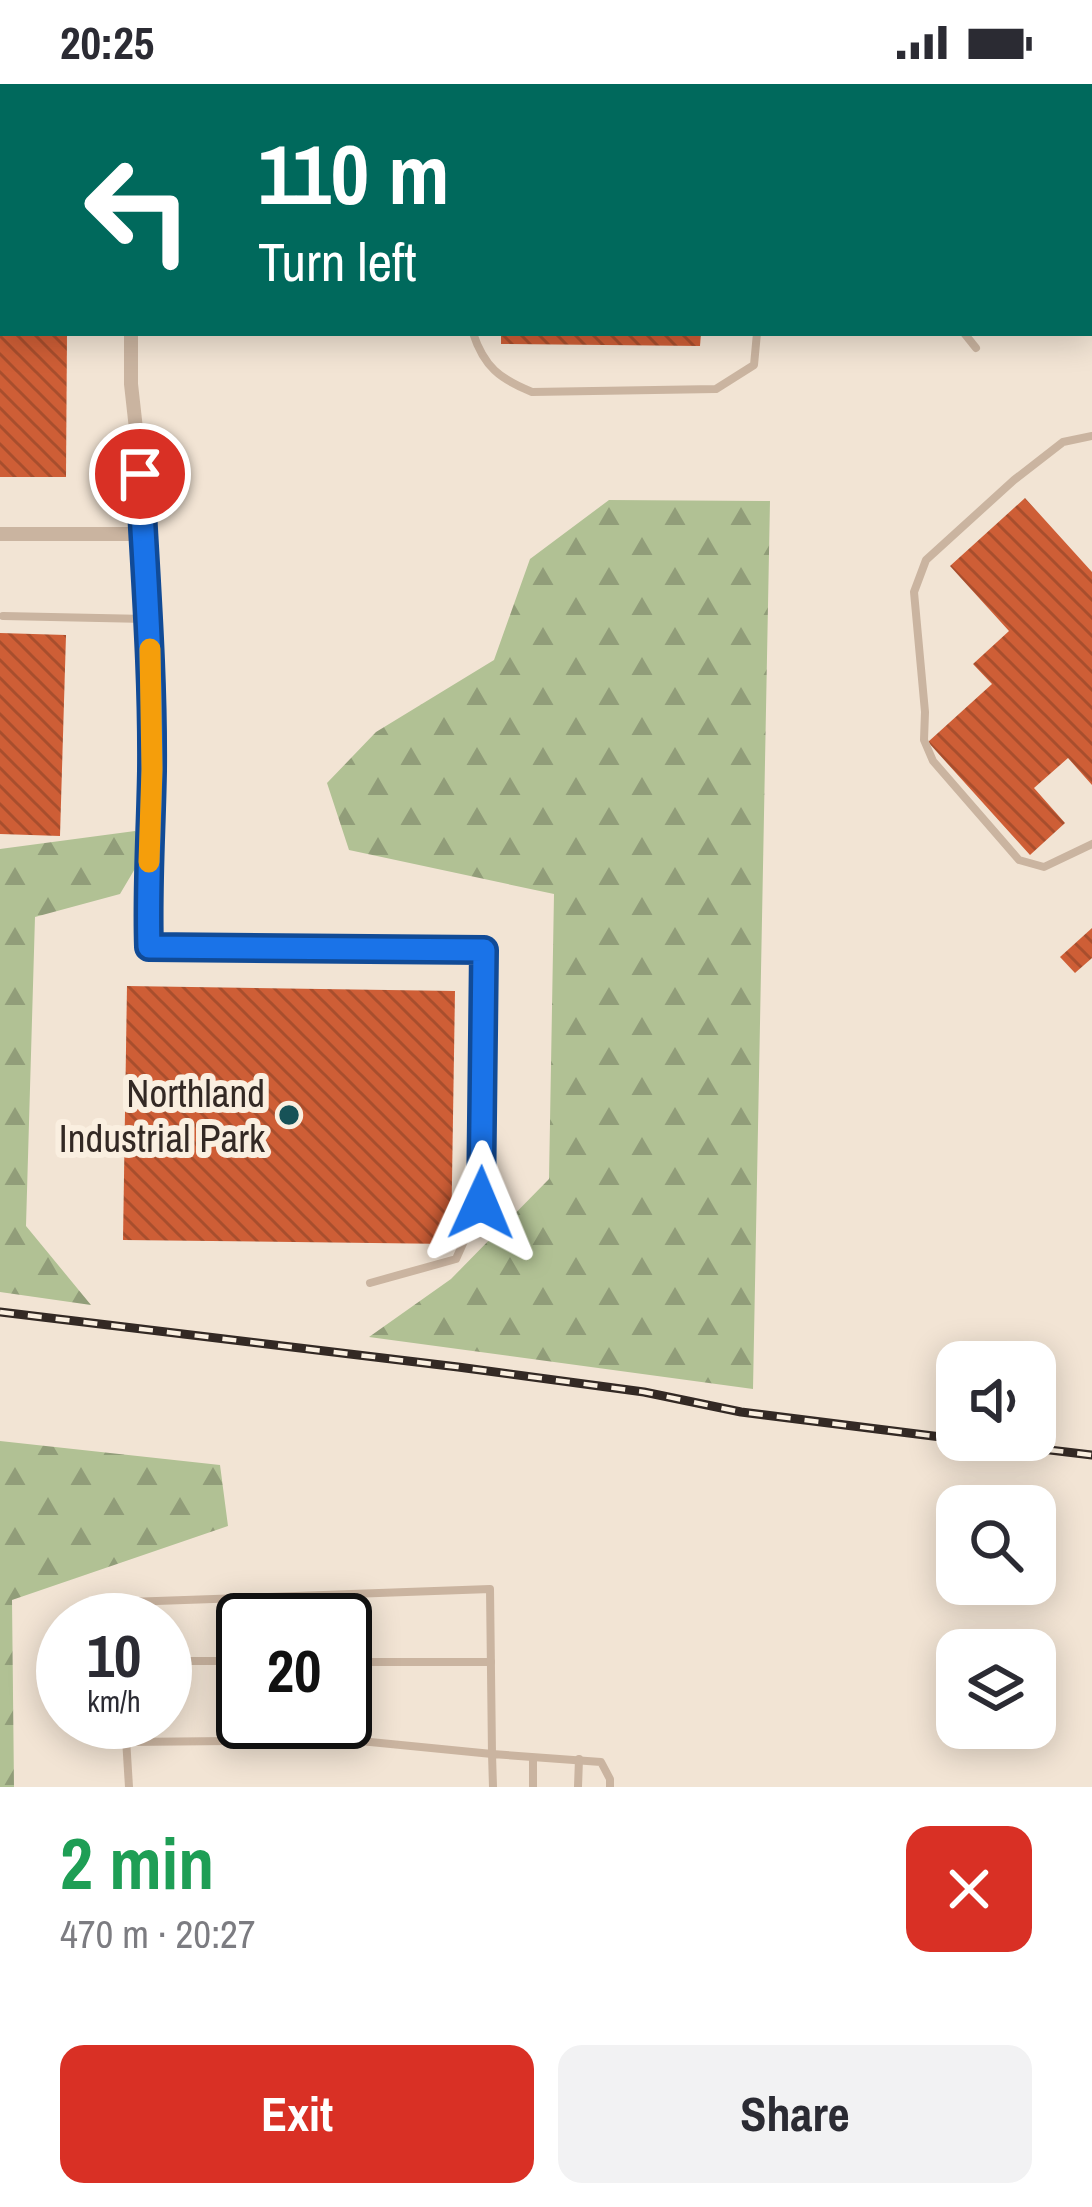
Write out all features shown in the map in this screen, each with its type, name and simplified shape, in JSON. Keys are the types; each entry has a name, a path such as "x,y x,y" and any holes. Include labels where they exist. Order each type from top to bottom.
{"street":[{"path":"131,336 148,619 152,769 147,903"},
{"path":"0,534 143,534"}],"lane":[{"path":"474,336 479,353 504,381 532,392 716,389 754,365 758,336"},
{"path":"966,336 976,348"},
{"path":"1092,436 1063,442 1014,480 926,560 914,592 924,740 933,761 1019,860 1044,867 1092,844"},
{"path":"4,616 148,619"},
{"path":"147,903 149,947 484,950 481,1203 456,1259 370,1283"},
{"path":"192,1600 490,1589 493,1787"},
{"path":"372,1662 491,1662"},
{"path":"192,1741 350,1740 579,1759 602,1762 610,1787"},
{"path":"126,1749 129,1787"},
{"path":"532,1787 533,1757"},
{"path":"578,1787 579,1759"}],"green space":[{"path":"609,500 770,501 753,1389 369,1337 451,1279 549,1179 554,894 349,850 327,783 376,732 494,660 530,559"},
{"path":"135,831 149,845 120,894 35,917 26,1226 91,1305 0,1292 0,849"},
{"path":"0,1441 220,1465 228,1526 12,1600 14,1787 0,1787"}],"building":[{"path":"0,336 67,336 66,477 0,477"},
{"path":"501,336 701,336 700,346 501,344"},
{"path":"1025,498 1092,572 1092,785 1068,758 1034,788 1065,823 1030,855 928,742 992,684 973,664 1009,631 950,566"},
{"path":"0,633 66,635 60,836 0,834"},
{"path":"1092,928 1092,958 1075,973 1060,957"},
{"name":"Northland Industrial Park","path":"127,986 455,991 451,1244 123,1240"}],"railway":[{"path":"0,1312 458,1367 644,1392 741,1412 936,1436"},
{"path":"1056,1451 1092,1455"}],"slow traffic":[{"path":"149,862 150,649"}],"place":[{"name":"Northland Industrial Park","path":"289,1115"}],"route":[{"path":"140,474 151,658 149,947 484,950 481,1203"}]}
